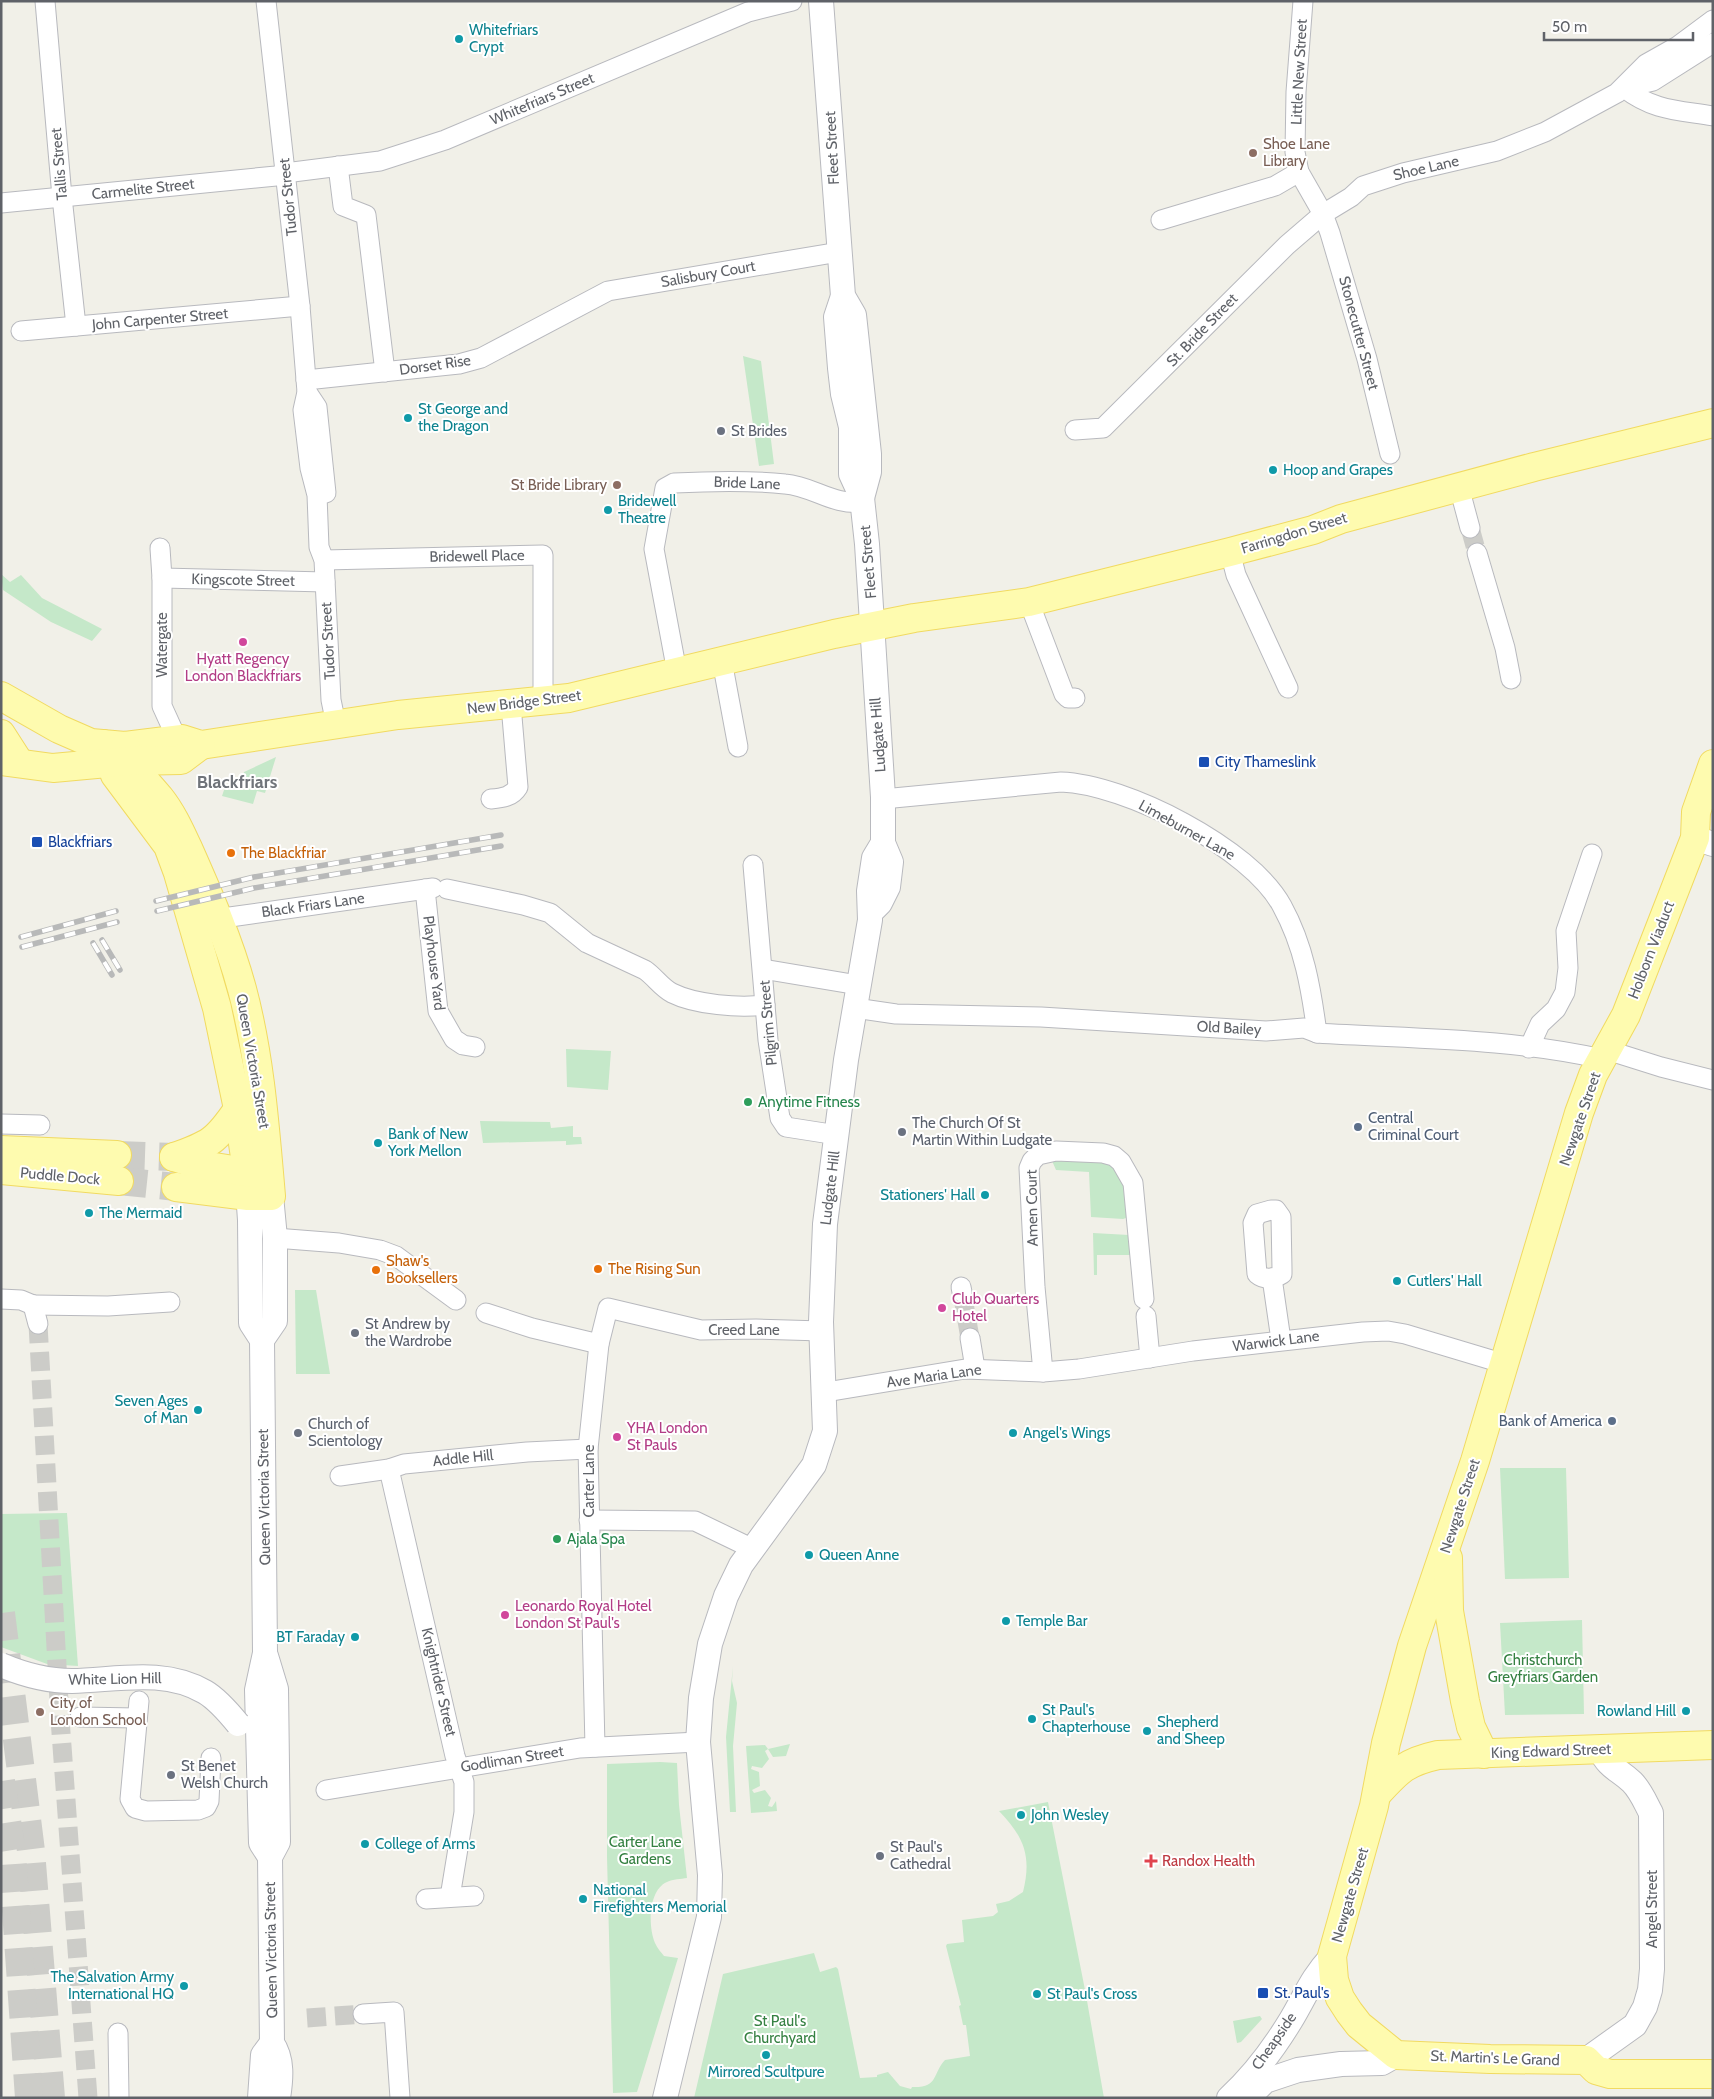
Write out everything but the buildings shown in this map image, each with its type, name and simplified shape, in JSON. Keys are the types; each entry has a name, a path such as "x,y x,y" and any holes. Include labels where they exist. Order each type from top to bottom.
{"main road":[{"name":"Farringdon Street","path":"872,626 1029,602 1230,552 1460,487 1713,423"},
{"name":"New Bridge Street","path":"10,762 52,768 110,751 181,760 189,742 398,715 570,698 872,626"},
{"path":"1,696 110,751"},
{"path":"1,734 10,762"},
{"name":"Queen Victoria Street","path":"110,751 123,788 168,846 206,925 242,989 266,1133 259,1184"},
{"name":"Holborn Viaduct","path":"1604,1055 1626,1015 1707,835 1696,812 1713,764"},
{"name":"Queen Victoria Street","path":"206,925 217,1008 238,1109 259,1184"},
{"name":"Newgate Street","path":"1332,1956 1377,1794 1386,1743 1412,1646 1431,1586 1448,1545 1505,1364 1579,1113 1604,1055"},
{"path":"238,1109 222,1134 213,1141 174,1157 259,1184"},
{"name":"Puddle Dock","path":"1,1150 117,1154"},
{"name":"Puddle Dock","path":"1,1170 119,1181"},
{"path":"176,1186 259,1184"},
{"name":"King Edward Street","path":"1448,1545 1448,1611 1468,1715 1477,1742 1484,1754 1713,1745"},
{"path":"1377,1794 1394,1775 1410,1762 1438,1755 1484,1754"},
{"path":"1332,1956 1334,1980 1340,1998 1349,2012 1359,2025 1396,2055"},
{"name":"St. Martin's Le Grand","path":"1396,2055 1586,2060"},
{"path":"1586,2060 1596,2070 1610,2074 1713,2074"}],"street":[{"name":"Tallis Street","path":"45,1 62,197 76,326"},
{"name":"Tudor Street","path":"266,1 300,306 306,386 317,407 330,530 330,547 324,559 328,663 336,724"},
{"name":"Whitefriars Street","path":"285,173 380,161 445,140 748,12 792,1"},
{"name":"Fleet Street","path":"821,1 843,296 836,317 840,368 843,394 851,427 851,474 862,500 872,626"},
{"name":"Little New Street","path":"1299,172 1295,152 1296,101 1303,1"},
{"path":"1624,88 1646,64 1678,46 1713,20"},
{"path":"1624,88 1653,81 1713,43"},
{"path":"1624,88 1640,100 1656,107 1713,116"},
{"name":"Shoe Lane","path":"1323,214 1351,197 1363,186 1377,180 1497,150 1545,132 1587,111 1624,88"},
{"path":"338,166 343,206 366,215 385,372"},
{"path":"1161,220 1275,186 1299,172 1323,214"},
{"name":"Carmelite Street","path":"1,203 276,176 285,173"},
{"name":"St. Bride Street","path":"1075,430 1103,428 1118,415 1266,266 1323,214"},
{"name":"Stonecutter Street","path":"1323,214 1367,359 1390,454"},
{"name":"Salisbury Court","path":"581,305 608,291 638,285 683,280 839,252"},
{"name":"Dorset Rise","path":"306,386 385,372 459,364 481,358 581,305"},
{"name":"John Carpenter Street","path":"20,331 300,306"},
{"name":"Bride Lane","path":"677,672 654,549 666,488 674,483 735,480 787,484 843,502 862,500"},
{"path":"1460,487 1470,528"},
{"name":"Watergate","path":"160,548 162,578 162,706 189,742"},
{"path":"1230,552 1236,575 1288,688"},
{"path":"1477,553 1505,648 1511,679"},
{"name":"Bridewell Place","path":"324,559 543,554 543,701"},
{"name":"Kingscote Street","path":"162,578 325,582"},
{"path":"1029,602 1064,694 1068,698 1076,698"},
{"name":"Ludgate Hill","path":"751,1548 793,1496 814,1465 825,1431 826,1392 822,1331 824,1242 837,1135 871,912 869,891 874,858 883,843 883,799 872,626"},
{"path":"722,661 738,747"},
{"path":"490,799 506,797 514,793 518,787 511,705"},
{"name":"Limeburner Lane","path":"883,799 1061,782 1089,784 1158,810 1234,854 1262,877 1282,905 1307,967 1317,1033"},
{"path":"1529,1048 1540,1024 1556,1009 1565,992 1568,968 1566,931 1592,854"},
{"name":"Pilgrim Street","path":"753,865 768,1040 782,1124 791,1128 837,1135"},
{"name":"Black Friars Lane","path":"206,925 230,917 435,889 523,905 550,913 587,943 644,970 653,976 660,986 685,998 739,1006 765,1006"},
{"name":"Playhouse Yard","path":"435,889 438,1012 454,1040 463,1045 475,1047"},
{"name":"Old Bailey","path":"763,969 857,996 896,1014 1041,1017 1266,1031 1304,1028 1317,1033 1494,1044 1604,1055 1713,1080"},
{"path":"1,1124 40,1125"},
{"name":"Amen Court","path":"1043,1372 1035,1281 1029,1168 1032,1161 1044,1152 1103,1153 1114,1156 1121,1162 1133,1183 1150,1358"},
{"name":"Queen Victoria Street","path":"259,1184 275,1238 275,1321 262,1340"},
{"name":"Queen Victoria Street","path":"259,1184 251,1323 262,1340 265,1653 257,1690 258,1755 261,1843 270,1857"},
{"path":"275,1238 339,1243 380,1250 396,1256 456,1300"},
{"path":"1272,1278 1281,1340"},
{"path":"1,1299 22,1300 33,1306 108,1306 170,1302"},
{"path":"33,1306 38,1324"},
{"name":"Creed Lane","path":"608,1308 701,1330 822,1331"},
{"name":"Carter Lane","path":"595,1747 588,1449 599,1344 608,1308"},
{"path":"486,1313 532,1328 599,1344"},
{"name":"Warwick Lane","path":"1043,1372 1079,1369 1281,1340 1388,1331 1449,1346 1505,1364"},
{"path":"970,1338 975,1368"},
{"name":"Ave Maria Lane","path":"826,1392 975,1368 1043,1372"},
{"name":"Addle Hill","path":"340,1476 389,1469 404,1464 526,1452 588,1449"},
{"name":"Knightrider Street","path":"389,1469 464,1782 464,1812 450,1897"},
{"path":"589,1520 695,1521 751,1548 726,1596 710,1644 701,1698 698,1742 710,1875 709,1918 665,2098"},
{"name":"Queen Victoria Street","path":"265,1653 276,1689 278,1842 270,1857 272,2043 279,2054 280,2083 278,2098"},
{"name":"White Lion Hill","path":"1,1665 23,1672 71,1681 168,1678 206,1693 238,1724 258,1755"},
{"path":"80,1717 138,1709 130,1799 135,1808 146,1811 198,1810 206,1807 209,1801 211,1758"},
{"name":"Godliman Street","path":"326,1790 460,1767 595,1747 698,1742"},
{"name":"Angel Street","path":"1586,2060 1635,2025 1645,2007 1652,1969 1651,1813 1643,1796 1632,1782 1606,1762 1599,1748"},
{"path":"426,1899 474,1896"},
{"name":"Cheapside","path":"1229,2098 1274,2047 1294,2015 1307,1988 1332,1956"},
{"path":"363,2014 394,2012 400,2098"},
{"path":"118,2033 119,2098"},
{"name":"Queen Victoria Street","path":"260,2098 264,2055 272,2043"},
{"name":"Cheapside","path":"1248,2098 1265,2081 1298,2070 1341,2064 1382,2063 1396,2055"}],"green space":[{"path":"743,356 761,361 774,464 759,466"},
{"path":"1,574 10,582 21,575 42,598 102,629 92,641 51,622 3,590"},
{"path":"276,757 265,793 257,791 253,804 222,796 226,784 240,788 244,772"},
{"path":"566,1049 611,1051 608,1090 567,1087"},
{"path":"480,1121 550,1122 551,1128 573,1126 573,1137 581,1137 582,1144 566,1145 566,1141 483,1143"},
{"path":"1050,1156 1103,1158 1125,1173 1129,1217 1123,1219 1091,1217 1089,1172 1056,1170"},
{"path":"1093,1233 1129,1235 1133,1255 1097,1255 1097,1275 1094,1275"},
{"path":"295,1290 316,1290 330,1374 296,1374"},
{"path":"1500,1468 1566,1468 1569,1578 1505,1579"},
{"path":"67,1513 78,1666 47,1664 1,1647 1,1514"},
{"name":"Christchurch Greyfriars Garden","path":"1582,1620 1584,1714 1505,1715 1500,1623"},
{"path":"733,1666 732,1681 737,1703 733,1746 736,1812 730,1812 726,1737"},
{"path":"790,1744 786,1756 773,1757 768,1749"},
{"path":"765,1745 768,1749 765,1751 769,1759 762,1768 752,1766 751,1769 759,1772 760,1786 752,1790 754,1793 765,1790 771,1798 768,1806 772,1807 776,1801 777,1811 751,1813 746,1746"},
{"name":"Carter Lane Gardens","path":"677,1763 679,1805 687,1878 667,1882 661,1886 653,1901 651,1928 655,1943 664,1956 678,1958 637,2092 613,2093 607,1857 607,1764"},
{"name":"St Paul's Churchyard","path":"1048,1802 1104,2098 694,2098 723,1974 814,1953 820,1972 836,1967 838,1969 860,2078 877,2077 877,2075 888,2072 900,2086 911,2089 912,2087 921,2087 931,2083 945,2060 970,2056 966,2025 963,2025 959,2006 961,2005 946,1946 947,1944 964,1942 962,1920 993,1916 998,1912 996,1904 1009,1901 1023,1892 1027,1868 1024,1848 1015,1830 999,1811"},
{"path":"1260,2016 1262,2019 1241,2042 1237,2043 1233,2021"}],"tunnel":[{"path":"1470,528 1477,553"},
{"path":"117,1155 174,1157"},
{"path":"119,1181 176,1187"},
{"path":"962,1292 970,1338"},
{"path":"38,1324 60,1719 88,2098"},
{"path":"1,1613 31,1851 51,2098"},
{"path":"1,1781 12,1853 29,2098"},
{"path":"307,2018 363,2014"}],"railway":[{"path":"156,901 254,877 501,835"},
{"path":"157,911 254,888 501,846"},
{"path":"21,937 116,911"},
{"path":"22,947 117,922"},
{"path":"102,940 120,970"},
{"path":"93,943 112,975"}],"place":[{"name":"Whitefriars Crypt","path":"459,39"},
{"name":"Shoe Lane Library","path":"1253,153"},
{"name":"St George and the Dragon","path":"408,418"},
{"name":"St Brides","path":"721,431"},
{"name":"Hoop and Grapes","path":"1273,470"},
{"name":"St Bride Library","path":"617,485"},
{"name":"Bridewell Theatre","path":"608,510"},
{"name":"Hyatt Regency London Blackfriars","path":"243,642"},
{"name":"City Thameslink","path":"1204,762"},
{"name":"Blackfriars","path":"37,842"},
{"name":"The Blackfriar","path":"231,853"},
{"name":"Anytime Fitness","path":"748,1102"},
{"name":"Central Criminal Court","path":"1358,1127"},
{"name":"The Church Of St Martin Within Ludgate","path":"902,1132"},
{"name":"Bank of New York Mellon","path":"378,1143"},
{"name":"Stationers' Hall","path":"985,1195"},
{"name":"The Mermaid","path":"89,1213"},
{"name":"The Rising Sun","path":"598,1269"},
{"name":"Shaw's Booksellers","path":"376,1270"},
{"name":"Cutlers' Hall","path":"1397,1281"},
{"name":"Club Quarters Hotel","path":"942,1308"},
{"name":"St Andrew by the Wardrobe","path":"355,1333"},
{"name":"Seven Ages of Man","path":"198,1410"},
{"name":"Bank of America","path":"1612,1421"},
{"name":"Church of Scientology","path":"298,1433"},
{"name":"Angel's Wings","path":"1013,1433"},
{"name":"YHA London St Pauls","path":"617,1437"},
{"name":"Ajala Spa","path":"557,1539"},
{"name":"Queen Anne","path":"809,1555"},
{"name":"Leonardo Royal Hotel London St Paul's","path":"505,1615"},
{"name":"Temple Bar","path":"1006,1621"},
{"name":"BT Faraday","path":"355,1637"},
{"name":"Rowland Hill","path":"1686,1711"},
{"name":"City of London School","path":"40,1712"},
{"name":"St Paul's Chapterhouse","path":"1032,1719"},
{"name":"Shepherd and Sheep","path":"1147,1731"},
{"name":"St Benet Welsh Church","path":"171,1775"},
{"name":"John Wesley","path":"1021,1815"},
{"name":"College of Arms","path":"365,1844"},
{"name":"St Paul's Cathedral","path":"880,1856"},
{"name":"Randox Health","path":"1151,1861"},
{"name":"National Firefighters Memorial","path":"583,1899"},
{"name":"The Salvation Army International HQ","path":"184,1986"},
{"name":"St. Paul's","path":"1263,1993"},
{"name":"St Paul's Cross","path":"1037,1994"},
{"name":"Mirrored Scultpure","path":"766,2055"}],"district":[{"name":"Blackfriars","path":"237,782"}]}
